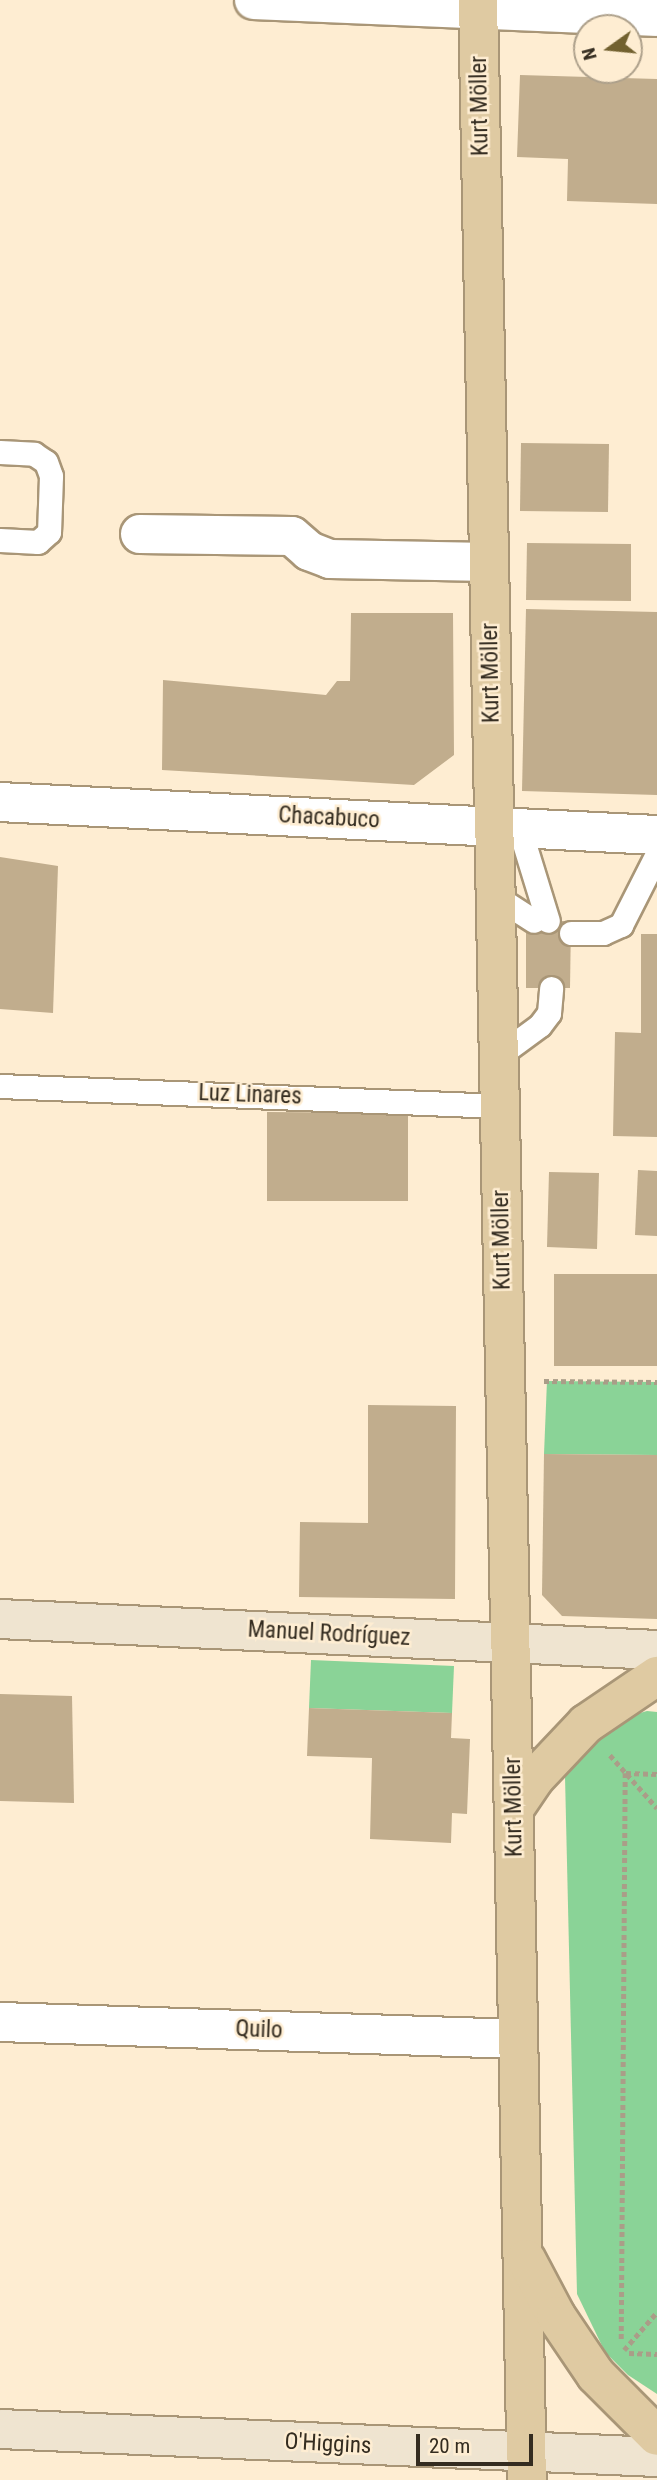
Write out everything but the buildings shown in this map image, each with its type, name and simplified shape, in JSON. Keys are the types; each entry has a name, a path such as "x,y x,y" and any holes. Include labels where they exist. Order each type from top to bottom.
{"main road":[{"name":"Kurt Möller","path":"478,5 489,562 506,826 495,896 527,2466"},
{"name":"Manuel Rodríguez","path":"0,1619 657,1650"},
{"path":"514,1809 534,1779 586,1724 657,1676"},
{"path":"522,2251 556,2316 596,2375 657,2436"},
{"name":"O'Higgins","path":"0,2429 527,2466 657,2457"}],"street":[{"path":"254,0 478,5 657,17"},
{"path":"140,534 292,536 309,551 330,559 489,562"},
{"name":"Chacabuco","path":"0,802 657,835"},
{"name":"Quilo","path":"0,2022 518,2039"}],"lane":[{"path":"0,452 34,454 46,462 51,477 50,532 38,542 0,540"},
{"path":"495,896 541,921 506,826"},
{"path":"570,933 603,933 621,925 657,855"},
{"path":"498,1056 540,1025 549,1013 551,988"},
{"name":"Luz Linares","path":"0,1086 500,1106"}],"path":[{"path":"505,1368 531,1382 657,1382"},
{"path":"625,1773 657,1774"},
{"path":"625,1773 657,1808"},
{"path":"621,2353 625,1773"},
{"path":"621,2353 657,2312"},
{"path":"621,2353 657,2354"}],"green space":[{"path":"547,1381 657,1382 657,1455 544,1454"},
{"path":"311,1660 454,1666 452,1713 309,1708"},
{"path":"647,1711 657,1712 657,2394 628,2375 605,2352 577,2294 565,1776 575,1757 626,1717"}]}
